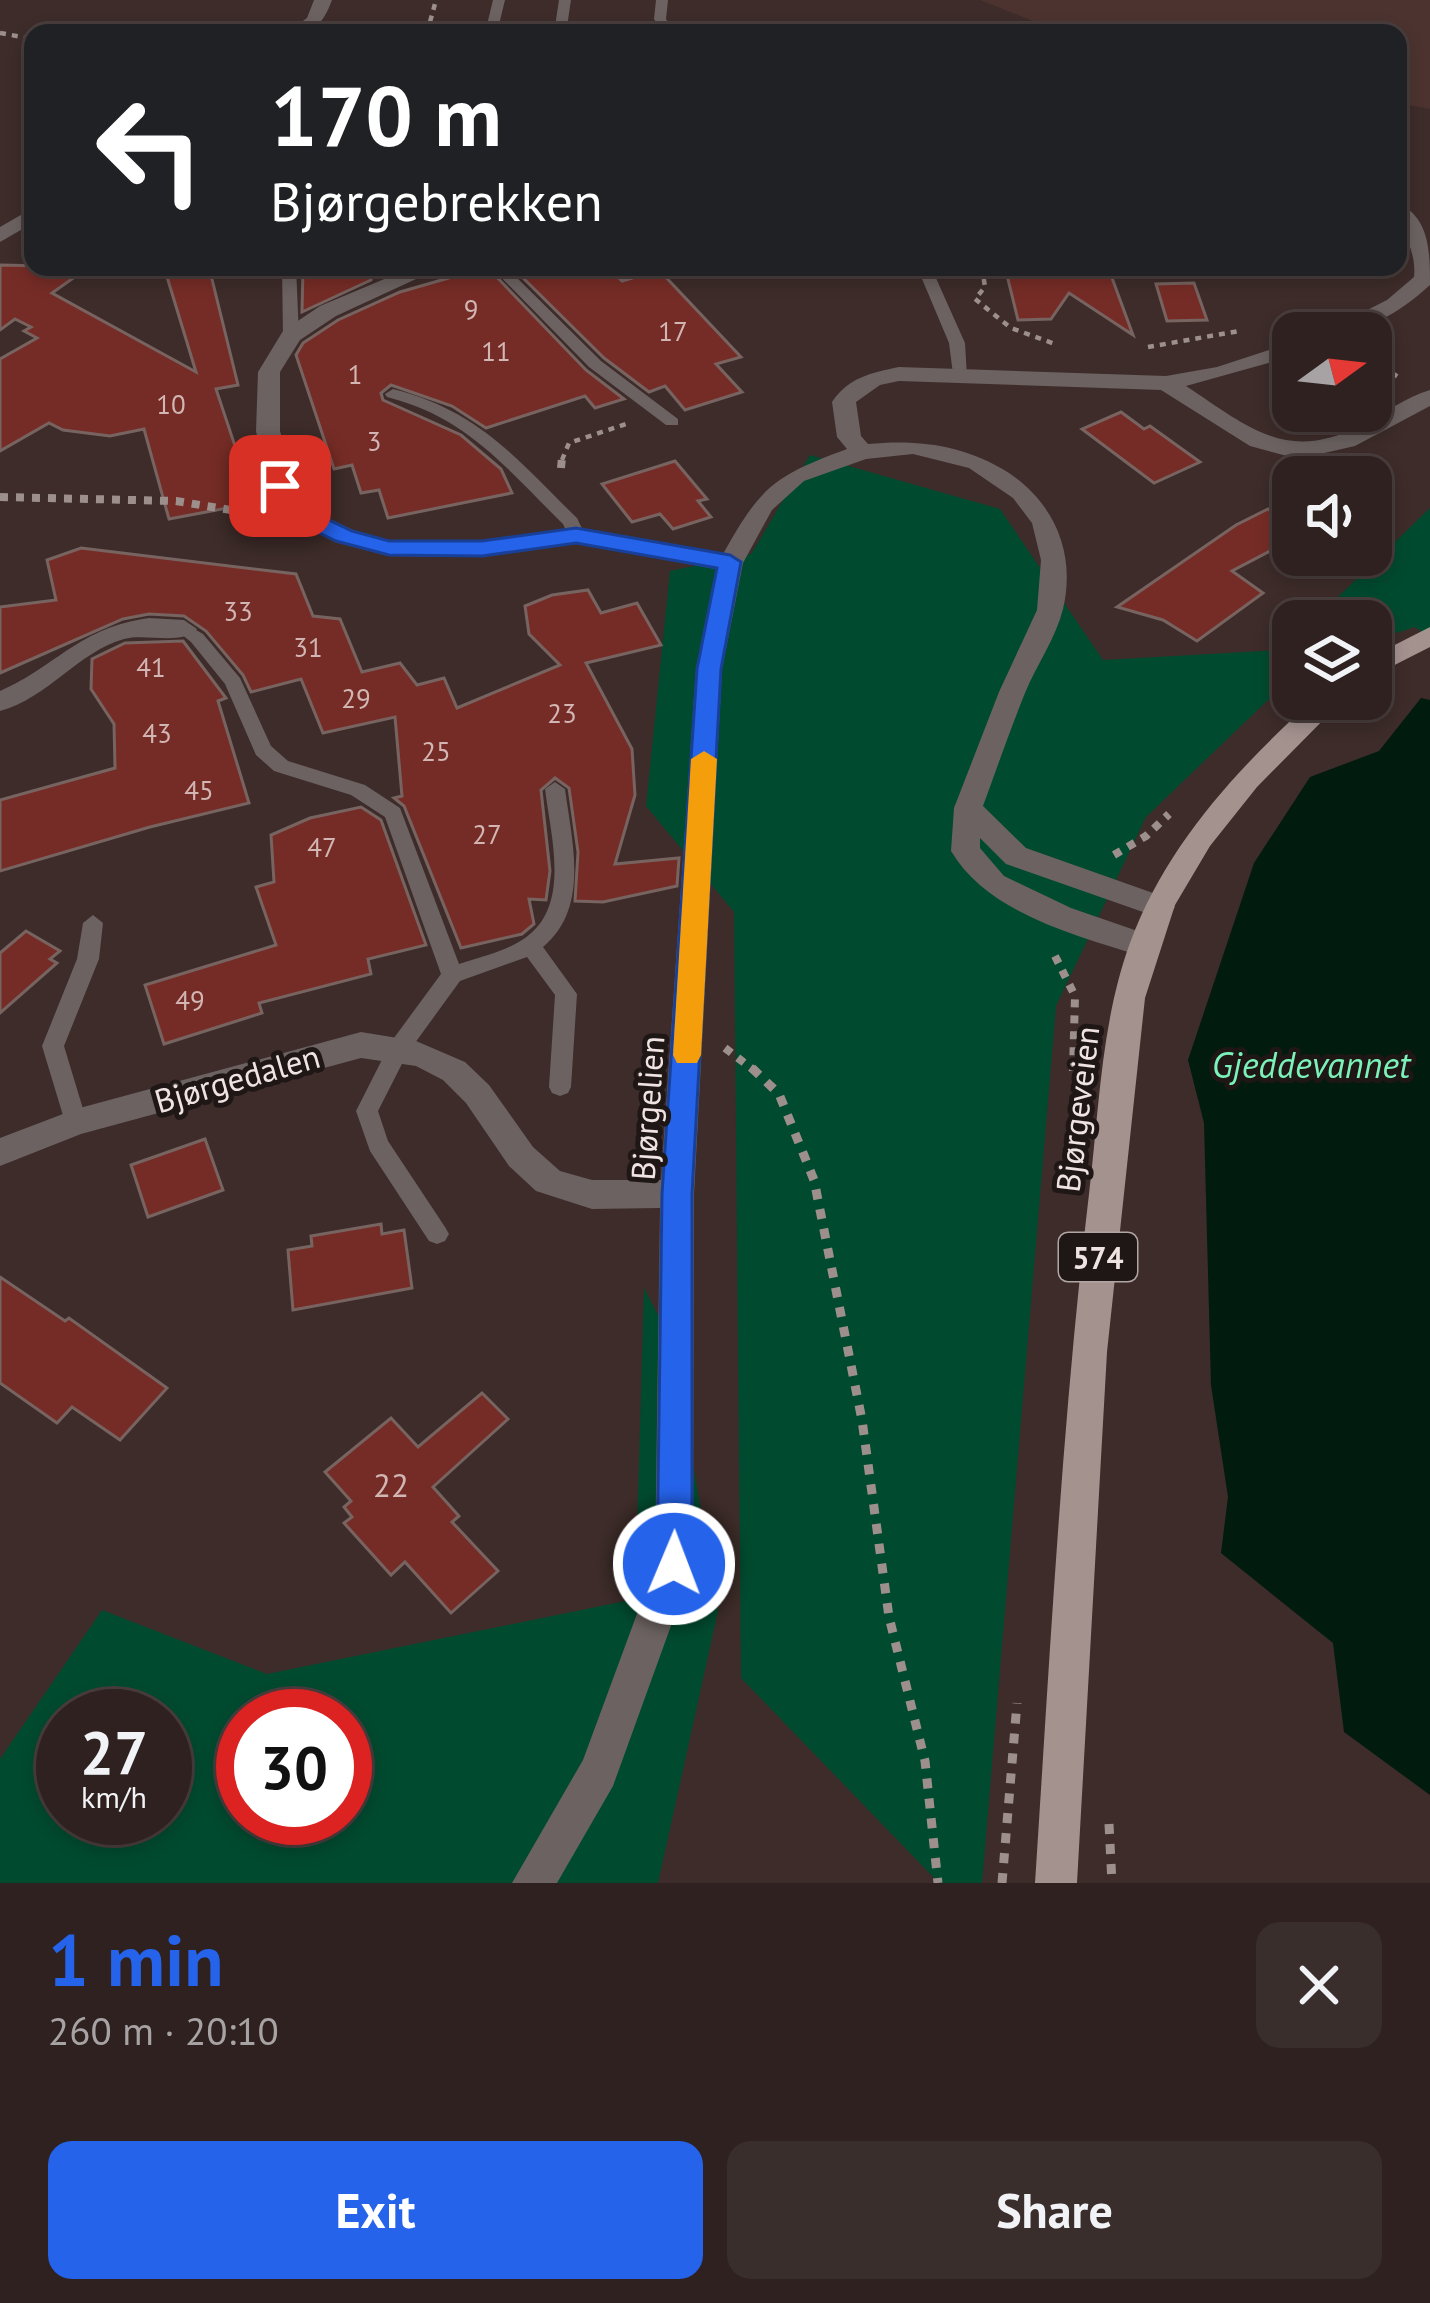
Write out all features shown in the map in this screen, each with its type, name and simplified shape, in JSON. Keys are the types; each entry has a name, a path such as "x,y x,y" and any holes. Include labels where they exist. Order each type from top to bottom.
{"main road":[{"path":"1392,657 1430,636"},
{"name":"Bjørgeveien","path":"1056,1883 1094,1288 1130,1004 1144,945 1160,907 1215,812 1309,720"}],"street":[{"path":"1380,312 1427,279 1425,244 1407,218"},
{"path":"410,276 328,311 292,336 269,372 268,430 280,486 291,510 344,536 389,548 482,549 576,536 730,562"},
{"path":"862,452 849,436 844,402 851,391 873,379 961,374 1166,383 1221,374 1272,357"},
{"path":"1166,383 1264,444 1287,452 1320,450 1430,397"},
{"name":"Bjørgelien","path":"532,1883 599,1772 674,1564 677,1194 709,669 730,562 762,506 796,476 862,452 913,447 976,463 1022,493 1044,522 1054,560 1050,610 1012,692 968,808 965,851 994,884 1061,916 1144,945"},
{"path":"0,702 25,693 92,641 124,628 184,629"},
{"path":"968,808 1016,856 1160,907"},
{"name":"Bjørgedalen","path":"0,1152 76,1122 361,1045 399,1048 434,1060 464,1079 530,1166 563,1189 602,1195 677,1194"}],"lane":[{"path":"289,276 292,336"},
{"path":"508,276 595,364 672,422"},
{"path":"928,276 956,344 961,374"},
{"path":"393,394 448,409 476,426 571,522 576,536"},
{"path":"184,629 232,682 263,750 281,766 358,790 393,813 452,975"},
{"path":"437,1234 378,1144 367,1111 399,1048 452,975 531,946 550,929 565,893 555,789"},
{"path":"76,1122 53,1046 88,959 93,923"},
{"path":"531,946 566,994 560,1088"}],"path":[{"path":"983,276 985,287 975,298 993,318 1027,336 1069,345"},
{"path":"1136,348 1240,331"},
{"path":"556,481 565,446 628,423"},
{"path":"0,496 176,501 256,514 291,510"},
{"path":"688,1039 734,1051 779,1094 814,1180 862,1420 889,1617 925,1762 938,1883"}],"shaded area":[{"path":"980,0 1430,0 1430,109 1407,105 1407,24 1041,24"}],"green space":[{"path":"810,455 1000,509 1103,660 1272,651 1272,696 1146,817 1056,1006 982,1883 939,1883 741,1678 734,912 646,806 670,571 751,554"},
{"path":"1430,508 1430,638 1415,627 1392,634 1392,600 1335,600 1360,576 1392,576 1392,545"},
{"path":"644,1288 672,1342 718,1611 658,1883 0,1883 0,1759 36,1706 36,1845 192,1845 192,1689 48,1689 102,1610 267,1674 635,1599"}],"water":[{"name":"Gjeddevannet","path":"1421,698 1430,700 1430,1795 1344,1732 1333,1643 1221,1553 1228,1497 1211,1385 1204,1123 1188,1060 1254,863 1310,777 1379,751"}],"building":[{"path":"0,265 24,266 24,276 76,276 52,293 196,372 167,276 211,276 238,385 216,389 254,503 169,519 144,429 110,436 63,430 49,423 0,451 0,359 37,338 24,331 31,327 15,319 0,330"},
{"path":"303,276 372,276 371,280 302,312"},
{"path":"456,276 496,276 586,370 624,399 595,408 585,396 486,428 452,406 391,385 381,393 383,400 461,435 501,469 512,493 388,518 379,490 361,493 352,465 334,469 296,355 303,343 338,320 400,292"},
{"path":"521,276 617,276 622,281 665,276 741,357 716,364 742,392 685,410 665,386 649,392 604,358"},
{"path":"1007,276 1111,276 1133,335 1069,293 1051,319 1018,320"},
{"path":"1194,283 1207,320 1167,321 1156,284"},
{"path":"1121,412 1144,429 1150,426 1200,462 1154,483 1082,429"},
{"path":"675,461 707,499 698,501 711,517 673,529 660,514 632,522 602,484"},
{"path":"1268,509 1272,512 1272,550 1232,571 1263,593 1197,641 1163,620 1117,607 1236,525"},
{"path":"81,548 296,574 313,616 340,619 362,672 400,663 417,685 444,678 457,708 560,665 529,634 525,606 552,595 588,590 601,613 637,603 661,645 586,663 632,749 635,795 615,864 679,858 677,886 603,902 575,901 578,852 569,788 555,778 541,790 550,871 546,900 529,899 534,924 522,934 461,948 404,806 394,798 402,796 395,717 323,733 301,679 251,692 243,675 206,631 184,616 149,614 123,619 0,673 0,607 56,600 47,560"},
{"path":"183,641 226,698 218,701 249,803 0,871 0,800 115,768 114,724 91,689 92,659 125,643"},
{"path":"361,807 381,820 426,945 368,959 371,974 259,1003 262,1013 164,1044 145,985 276,945 256,887 274,882 271,835 310,818"},
{"path":"26,931 60,951 50,959 57,963 0,1013 0,953"},
{"path":"205,1139 223,1190 148,1217 131,1165"},
{"path":"381,1224 382,1234 404,1230 412,1288 293,1310 288,1250 312,1246 311,1236"},
{"path":"0,1277 65,1321 69,1318 167,1388 120,1440 72,1407 57,1423 0,1383"},
{"path":"482,1393 508,1419 433,1487 459,1516 452,1522 498,1571 451,1613 405,1562 391,1575 344,1523 352,1517 344,1507 351,1501 325,1472 391,1418 418,1447"}],"slow traffic":[{"path":"687,1055 704,759"}],"route":[{"path":"280,486 291,510 344,536 389,548 482,549 576,536 730,562 709,669 677,1194 674,1564"}]}
